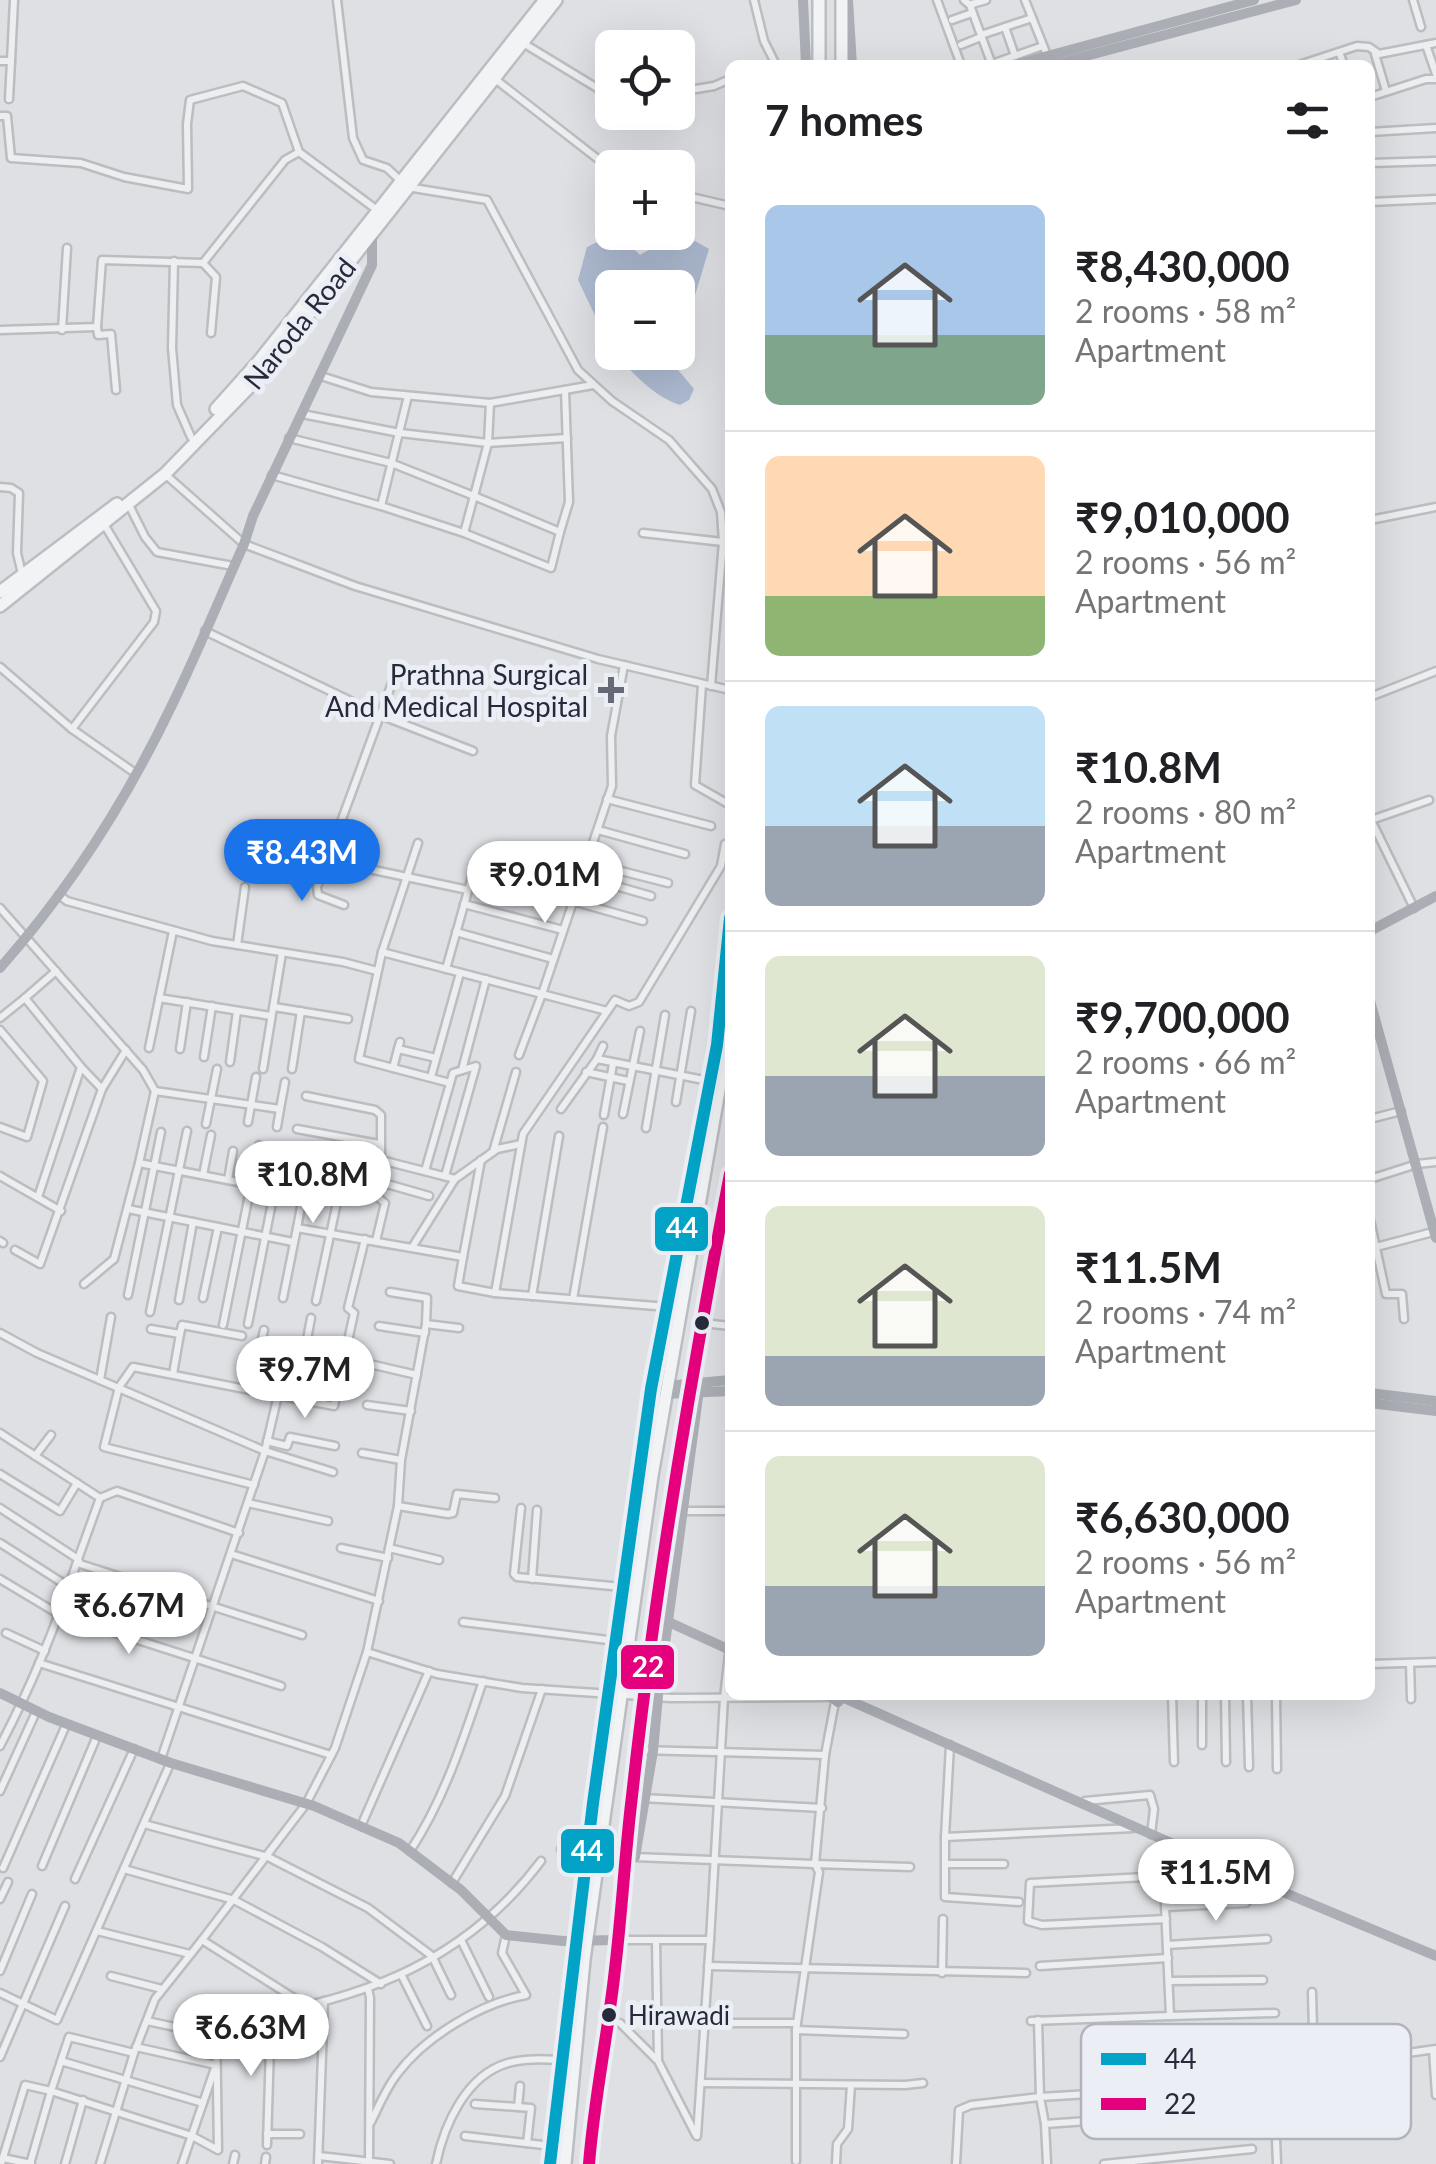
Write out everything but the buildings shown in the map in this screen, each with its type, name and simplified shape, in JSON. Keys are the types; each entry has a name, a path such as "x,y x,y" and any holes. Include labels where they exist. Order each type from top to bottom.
{"main road":[{"name":"Naroda Road","path":"0,606 128,504 259,378 544,0"},
{"name":"Naroda Road","path":"0,592 163,472 259,362 377,210 404,184 556,0"},
{"path":"818,60 812,37 819,0"},
{"path":"842,60 845,0"},
{"path":"566,2164 567,2061 615,1692 725,1055"},
{"path":"589,2164 630,1857 638,1750 651,1695 725,1205"}],"street":[{"path":"8,99 4,88 14,0"},
{"path":"337,0 353,138 363,160 386,168 404,184 487,200 578,370 669,440 712,489 721,512 722,542 695,785 725,802"},
{"path":"754,0 773,60"},
{"path":"803,0 812,37 807,60"},
{"path":"845,0 851,60"},
{"path":"938,0 959,60"},
{"path":"964,0 989,60"},
{"path":"952,20 986,0"},
{"path":"1026,0 1048,55"},
{"path":"1005,27 1015,60 1296,0"},
{"path":"1413,0 1421,28"},
{"path":"1048,55 1246,1"},
{"path":"961,44 1032,18"},
{"path":"522,43 595,87"},
{"path":"1374,53 1436,43"},
{"path":"1319,60 1364,45 1374,53 1386,91"},
{"path":"1375,94 1436,76 1426,45"},
{"path":"1339,52 1342,60"},
{"path":"0,61 10,61"},
{"path":"494,78 595,157"},
{"path":"695,89 725,81"},
{"path":"0,116 7,116 11,158 80,164 188,189 190,100 243,86 282,103 298,152 377,210"},
{"path":"1375,132 1436,128"},
{"path":"203,263 285,160 298,152"},
{"path":"1375,164 1436,161"},
{"path":"695,198 725,205"},
{"path":"1375,202 1436,199"},
{"path":"0,968 59,895 110,818 172,707 253,516 372,265 372,231"},
{"path":"62,330 67,248"},
{"path":"116,390 111,334 98,336 97,327 102,260 203,263 216,277 212,332"},
{"path":"174,261 172,348 177,405 191,437"},
{"path":"0,330 97,327"},
{"path":"319,375 371,392 490,403 593,385"},
{"path":"272,475 464,533 551,568 570,502 565,390"},
{"path":"381,506 408,396"},
{"path":"464,533 488,443 490,403"},
{"path":"301,413 400,434 488,443 567,438"},
{"path":"290,438 391,463 560,532"},
{"path":"163,472 244,544 355,586 624,665 725,689"},
{"path":"0,487 19,493 17,553 22,575"},
{"path":"128,504 145,538 157,552 234,566"},
{"path":"1375,519 1436,507"},
{"path":"72,729 154,622 156,612 104,524"},
{"path":"643,533 722,542"},
{"path":"205,631 380,715 473,751"},
{"path":"519,1055 612,786 611,736 624,665"},
{"path":"0,667 72,729 135,773"},
{"path":"1375,696 1436,671"},
{"path":"344,905 318,895 317,887 392,684"},
{"path":"607,799 711,826"},
{"path":"1375,818 1430,800"},
{"path":"598,830 686,854"},
{"path":"1375,830 1414,908"},
{"path":"418,843 382,952 358,1058 450,1082"},
{"path":"495,1293 521,1144 529,1124 615,1000 629,1006 639,1002 721,866 725,848"},
{"path":"586,862 668,883"},
{"path":"369,869 468,890"},
{"path":"446,969 472,873 644,921"},
{"path":"581,876 651,896"},
{"path":"237,945 246,887"},
{"path":"59,895 67,901 174,931 378,971"},
{"path":"1375,927 1436,896"},
{"path":"464,904 563,930"},
{"path":"0,908 144,1070 155,1091 114,1258 84,1284"},
{"path":"150,1048 174,931"},
{"path":"456,932 554,959"},
{"path":"382,952 607,1011"},
{"path":"262,1069 282,953"},
{"path":"582,1940 588,1850 615,1692 616,1641 666,1307 710,1081 725,959"},
{"path":"0,1018 56,971"},
{"path":"430,1077 460,973"},
{"path":"462,1070 486,980"},
{"path":"25,998 102,1090"},
{"path":"159,998 272,1016"},
{"path":"180,1050 187,1002"},
{"path":"204,1057 212,1006"},
{"path":"274,1007 348,1019"},
{"path":"230,1062 237,1010"},
{"path":"676,1102 691,1011"},
{"path":"292,1070 301,1012"},
{"path":"646,1128 665,1015"},
{"path":"1375,1020 1435,1235 1376,1246"},
{"path":"0,1030 44,1081 28,1137 0,1127"},
{"path":"623,1114 640,1031"},
{"path":"392,1068 398,1045 436,1058"},
{"path":"561,1109 603,1046"},
{"path":"15,1250 40,1264 102,1090 126,1050"},
{"path":"597,1059 710,1081"},
{"path":"604,1114 613,1064"},
{"path":"424,1171 454,1072 476,1066 445,1176"},
{"path":"38,1197 80,1067"},
{"path":"206,1124 217,1069"},
{"path":"493,1152 516,1072"},
{"path":"586,1072 628,1082"},
{"path":"248,1122 256,1077"},
{"path":"277,1127 285,1082"},
{"path":"155,1091 280,1108"},
{"path":"306,1096 376,1110 381,1115 382,1160 455,1179"},
{"path":"1375,1118 1401,1111"},
{"path":"573,1299 603,1128"},
{"path":"297,1129 379,1144"},
{"path":"150,1312 187,1131"},
{"path":"128,1296 160,1132"},
{"path":"203,1175 211,1135"},
{"path":"532,1296 559,1136"},
{"path":"413,1246 455,1179 493,1152 521,1144"},
{"path":"224,1325 259,1145"},
{"path":"228,1180 233,1151"},
{"path":"248,1324 282,1152"},
{"path":"282,1298 311,1153"},
{"path":"481,1159 458,1286 495,1293 680,1308"},
{"path":"316,1301 346,1160"},
{"path":"1375,1177 1436,1162"},
{"path":"138,1163 274,1189"},
{"path":"376,1241 385,1202 376,1196 386,1163"},
{"path":"0,1176 61,1210"},
{"path":"380,1182 430,1196"},
{"path":"128,1209 294,1242"},
{"path":"179,1300 193,1222"},
{"path":"203,1298 218,1227"},
{"path":"298,1228 463,1257"},
{"path":"254,1485 106,1449 120,1387 134,1367 334,1406 354,1314 348,1308 365,1239"},
{"path":"1375,1242 1386,1294 1402,1294 1404,1320"},
{"path":"100,2164 135,2050 162,1988 306,1804 332,1755 354,1697 388,1558 398,1506 401,1460 426,1329 428,1298 390,1292"},
{"path":"100,1380 112,1317"},
{"path":"296,1399 311,1318"},
{"path":"174,1374 182,1324 242,1336"},
{"path":"712,1324 725,1325"},
{"path":"380,1326 460,1328"},
{"path":"151,1329 180,1334"},
{"path":"250,1390 264,1330"},
{"path":"0,1333 265,1451 333,1472"},
{"path":"374,1365 418,1375"},
{"path":"695,1388 725,1381"},
{"path":"666,1390 725,1391"},
{"path":"1375,1394 1436,1400"},
{"path":"0,1992 57,2020 144,1824 265,1451 278,1395"},
{"path":"1375,1404 1436,1411"},
{"path":"366,1405 411,1412"},
{"path":"0,1433 100,1498"},
{"path":"35,1456 51,1435"},
{"path":"267,1441 288,1446 290,1437 336,1446"},
{"path":"362,1454 401,1460"},
{"path":"0,1474 60,1511 77,1483"},
{"path":"0,1746 60,1616 100,1498 117,1491 239,1533"},
{"path":"398,1506 448,1514 452,1513 457,1494 462,1492 495,1498"},
{"path":"248,1502 328,1521"},
{"path":"0,1508 80,1564 302,1635"},
{"path":"521,1508 514,1574 624,1587"},
{"path":"532,1579 538,1510"},
{"path":"676,1510 725,1511"},
{"path":"0,1544 69,1587"},
{"path":"341,1548 388,1558"},
{"path":"389,1548 439,1560"},
{"path":"231,1554 379,1601"},
{"path":"0,1580 60,1616 280,1686"},
{"path":"662,1619 725,1646"},
{"path":"463,1622 616,1641"},
{"path":"6,1633 44,1651"},
{"path":"367,1652 428,1671 542,1689 724,1698"},
{"path":"1375,1664 1436,1662"},
{"path":"1410,1663 1411,1699"},
{"path":"39,1664 332,1755"},
{"path":"360,1826 428,1671"},
{"path":"410,1851 426,1827 459,1753 483,1681"},
{"path":"452,1883 505,1796 542,1689"},
{"path":"620,2023 658,2061 697,2136 725,1690"},
{"path":"0,1693 67,1724 166,1761 306,1804 360,1826 410,1851 452,1883 506,1935 582,1940 710,1940"},
{"path":"651,1695 654,1751 647,1798 630,1857 910,1867"},
{"path":"796,2161 796,2027 819,1872 815,1864 825,1755 837,1700"},
{"path":"842,1700 1436,1956"},
{"path":"1172,1700 1174,1762"},
{"path":"1202,1700 1202,1744"},
{"path":"1225,1700 1226,1762"},
{"path":"1248,1700 1249,1767"},
{"path":"1276,1700 1277,1769"},
{"path":"0,1792 36,1710"},
{"path":"3,1868 67,1724"},
{"path":"42,1866 98,1735"},
{"path":"950,1744 945,1897 1018,1902"},
{"path":"75,1879 134,1749"},
{"path":"638,1750 825,1755"},
{"path":"1078,1802 1146,1793 1153,1800 1164,1876 1170,2016"},
{"path":"632,1798 822,1808"},
{"path":"144,1824 268,1857 368,1908 432,1956 451,1996"},
{"path":"945,1838 1134,1828"},
{"path":"561,1849 588,1850"},
{"path":"216,2065 69,2037 51,2091 30,2164 2,2161 25,2085 51,2091 116,2110 192,2136 218,2150 216,2022 305,2006 402,1976 462,1940 520,1888 542,1861"},
{"path":"945,1864 1004,1864"},
{"path":"124,1869 234,1900 382,1984"},
{"path":"1164,1876 1030,1882 1028,1921 1042,1925 1166,1920"},
{"path":"0,1899 8,1882"},
{"path":"1166,1907 1246,1903 1259,1882"},
{"path":"0,1972 32,1894"},
{"path":"0,2057 65,1906"},
{"path":"942,1973 943,1919"},
{"path":"97,1931 190,1954"},
{"path":"371,2122 401,2068 444,2032 481,2009 526,1995 502,1952 506,1935"},
{"path":"1167,1944 1267,1939"},
{"path":"202,1940 305,2006"},
{"path":"462,1940 488,1996"},
{"path":"656,1940 658,2061"},
{"path":"1040,1966 1168,1958"},
{"path":"708,1966 1026,1974"},
{"path":"111,1976 162,1988"},
{"path":"402,1976 427,2026"},
{"path":"1169,1981 1263,1980"},
{"path":"368,1988 369,2162"},
{"path":"1312,1992 1313,2024"},
{"path":"324,2001 318,2160 390,2164"},
{"path":"1047,2164 1034,2020 1274,2013"},
{"path":"267,2145 271,2014"},
{"path":"146,2021 216,2036"},
{"path":"705,2023 904,2034"},
{"path":"1434,2050 1436,2095"},
{"path":"436,2164 446,2124 457,2106 490,2072 520,2060 567,2061 550,2164"},
{"path":"61,2062 203,2104"},
{"path":"182,2164 216,2065"},
{"path":"701,2083 923,2083"},
{"path":"836,2164 837,2144 848,2129 851,2085"},
{"path":"518,2107 520,2086"},
{"path":"956,2164 959,2110 971,2104 1081,2095"},
{"path":"64,2164 83,2100"},
{"path":"474,2104 531,2108 527,2143"},
{"path":"1045,2124 1081,2121"},
{"path":"267,2134 300,2134"},
{"path":"465,2136 552,2146"},
{"path":"1276,2139 1277,2164"},
{"path":"1104,2164 1252,2149"},
{"path":"233,2164 235,2154"}],"water":[{"path":"695,241 709,249 695,296 695,270 595,270 595,316 578,280 587,247 595,244 595,250 635,250 640,255 649,250 695,250"},
{"path":"630,370 678,370 694,389 689,400 680,405"}],"transit line":[{"name":"44","path":"550,2164 593,1803 651,1389 717,1045 725,967"},
{"name":"22","path":"589,2164 651,1640 687,1406 725,1201"}],"place":[{"name":"Prathna Surgical And Medical Hospital","path":"611,690"},
{"name":"Hirawadi","path":"609,2015"}]}
